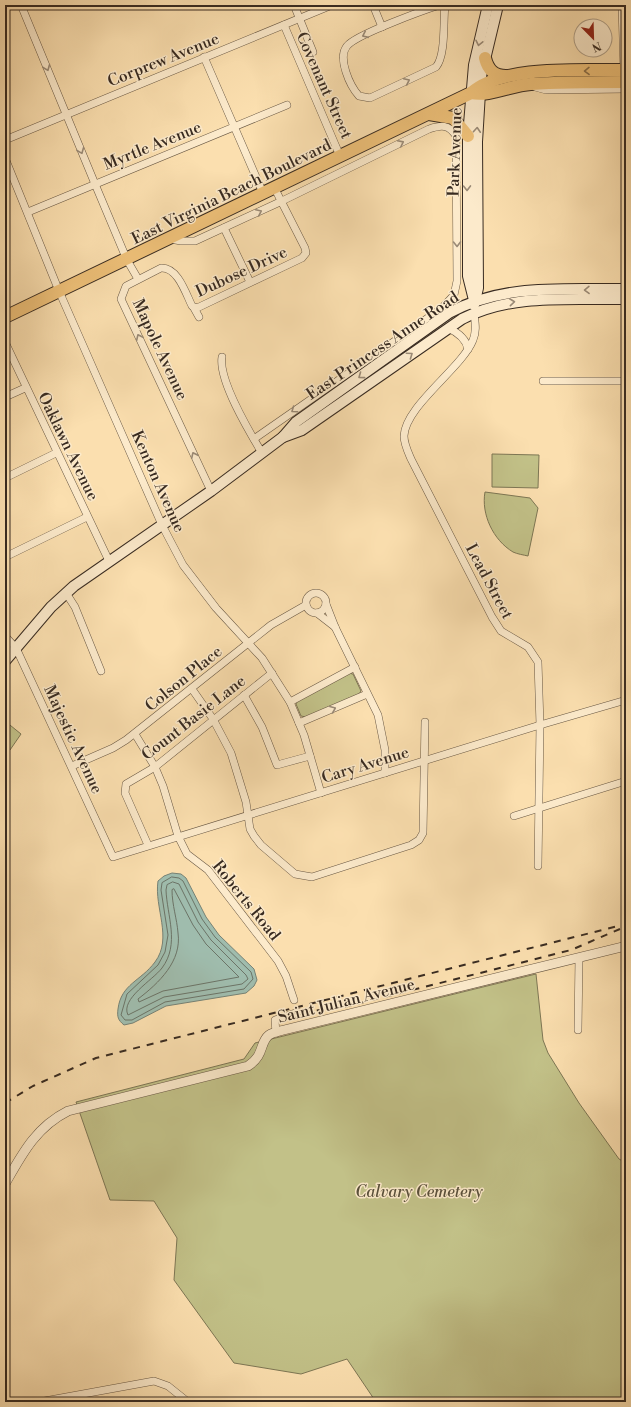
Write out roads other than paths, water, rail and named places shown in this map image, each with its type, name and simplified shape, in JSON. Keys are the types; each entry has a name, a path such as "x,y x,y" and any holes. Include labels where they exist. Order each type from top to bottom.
{"main road":[{"name":"Park Avenue","path":"474,313 474,300 478,288 476,171 477,91 474,65 488,5"},
{"name":"Park Avenue","path":"474,300 468,276 468,136 477,91 498,5"},
{"path":"485,58 491,72 500,76 509,76"},
{"name":"East Virginia Beach Boulevard","path":"5,317 127,260 269,190 509,76 535,72 625,78"},
{"name":"East Virginia Beach Boulevard","path":"477,91 530,84 625,78"},
{"path":"429,114 453,118 468,136"},
{"name":"East Princess Anne Road","path":"284,437 296,422 449,313 474,300 511,291 626,289"},
{"name":"East Princess Anne Road","path":"5,661 66,593 109,561 211,491 284,437 302,430 448,328 474,313 505,303 534,300 626,299"}],"street":[{"name":"Mapole Avenue","path":"21,5 127,260 138,279 126,286 121,299 211,491"},
{"path":"294,5 298,19 313,52"},
{"name":"Corprew Avenue","path":"5,140 332,5"},
{"path":"373,5 382,27"},
{"path":"440,5 382,27 352,40 347,45 343,54 343,65 356,93 363,98 370,98 436,67 442,52 445,5"},
{"path":"622,5 625,78"},
{"name":"Covenant Street","path":"284,25 340,156"},
{"name":"Dubose Drive","path":"138,279 161,268 169,269 174,272 194,308 302,258 306,253 282,201 269,190 234,126 204,58"},
{"name":"Myrtle Avenue","path":"28,212 287,104"},
{"path":"169,239 195,241 282,201 429,129 442,125 447,126 452,131 456,141 457,281 454,295 442,308 254,439"},
{"path":"456,141 468,136"},
{"name":"Kenton Avenue","path":"5,158 59,291 162,525 183,564 201,589 262,658 290,702 299,723 321,793"},
{"path":"224,228 250,282"},
{"path":"194,308 199,317"},
{"name":"Lead Street","path":"474,313 475,334 468,349 410,418 404,436 411,459 492,617 501,631 528,647 538,662 540,725 538,866"},
{"path":"448,328 464,340 468,349"},
{"name":"Oaklawn Avenue","path":"5,342 25,388 109,561"},
{"path":"222,357 221,371 262,453"},
{"path":"544,381 626,381"},
{"path":"5,397 25,388"},
{"path":"5,478 56,453"},
{"path":"5,557 87,517"},
{"path":"335,628 317,613 311,612 306,605 308,596 316,592 324,596 335,628 378,715 385,750 385,773"},
{"path":"66,593 75,607 101,671"},
{"path":"317,613 322,611 326,604"},
{"name":"Colson Place","path":"72,766 113,748 134,734 278,620 306,605"},
{"name":"Majestic Avenue","path":"5,637 16,648 113,856"},
{"path":"290,702 354,667"},
{"name":"Count Basie Lane","path":"148,845 125,793 125,788 128,781 155,767 272,673"},
{"path":"192,689 213,719 231,753 246,802 254,836 261,845 295,874 312,877 329,873 411,845 420,840 423,833 425,722"},
{"path":"299,723 368,694"},
{"path":"244,695 262,727 277,765 310,756"},
{"name":"Cary Avenue","path":"113,856 249,816 540,725 626,700"},
{"name":"Roberts Road","path":"134,734 155,767 163,786 178,836 188,854 208,870 278,961 286,976 294,1000"},
{"path":"514,816 626,781"},
{"name":"Saint Julian Avenue","path":"5,1184 34,1137 49,1122 58,1116 85,1106 248,1066 259,1056 265,1039 276,1033 626,946"},
{"path":"578,1030 579,958"},
{"path":"276,1033 275,1020 298,1012"},
{"path":"39,1402 154,1381 168,1386 188,1402"}],"water":[{"path":"172,873 181,874 186,878 206,917 219,935 254,969 257,980 254,986 246,993 166,1006 133,1023 124,1025 118,1018 118,1009 123,994 132,983 150,968 160,953 163,933 158,902 158,881 164,876"}],"railway":[{"path":"5,1103 33,1086 96,1058 626,924"},
{"path":"289,1014 344,1007 571,950 620,929"}],"park label":[{"name":"Calvary Cemetery","path":"419,1191"}]}
